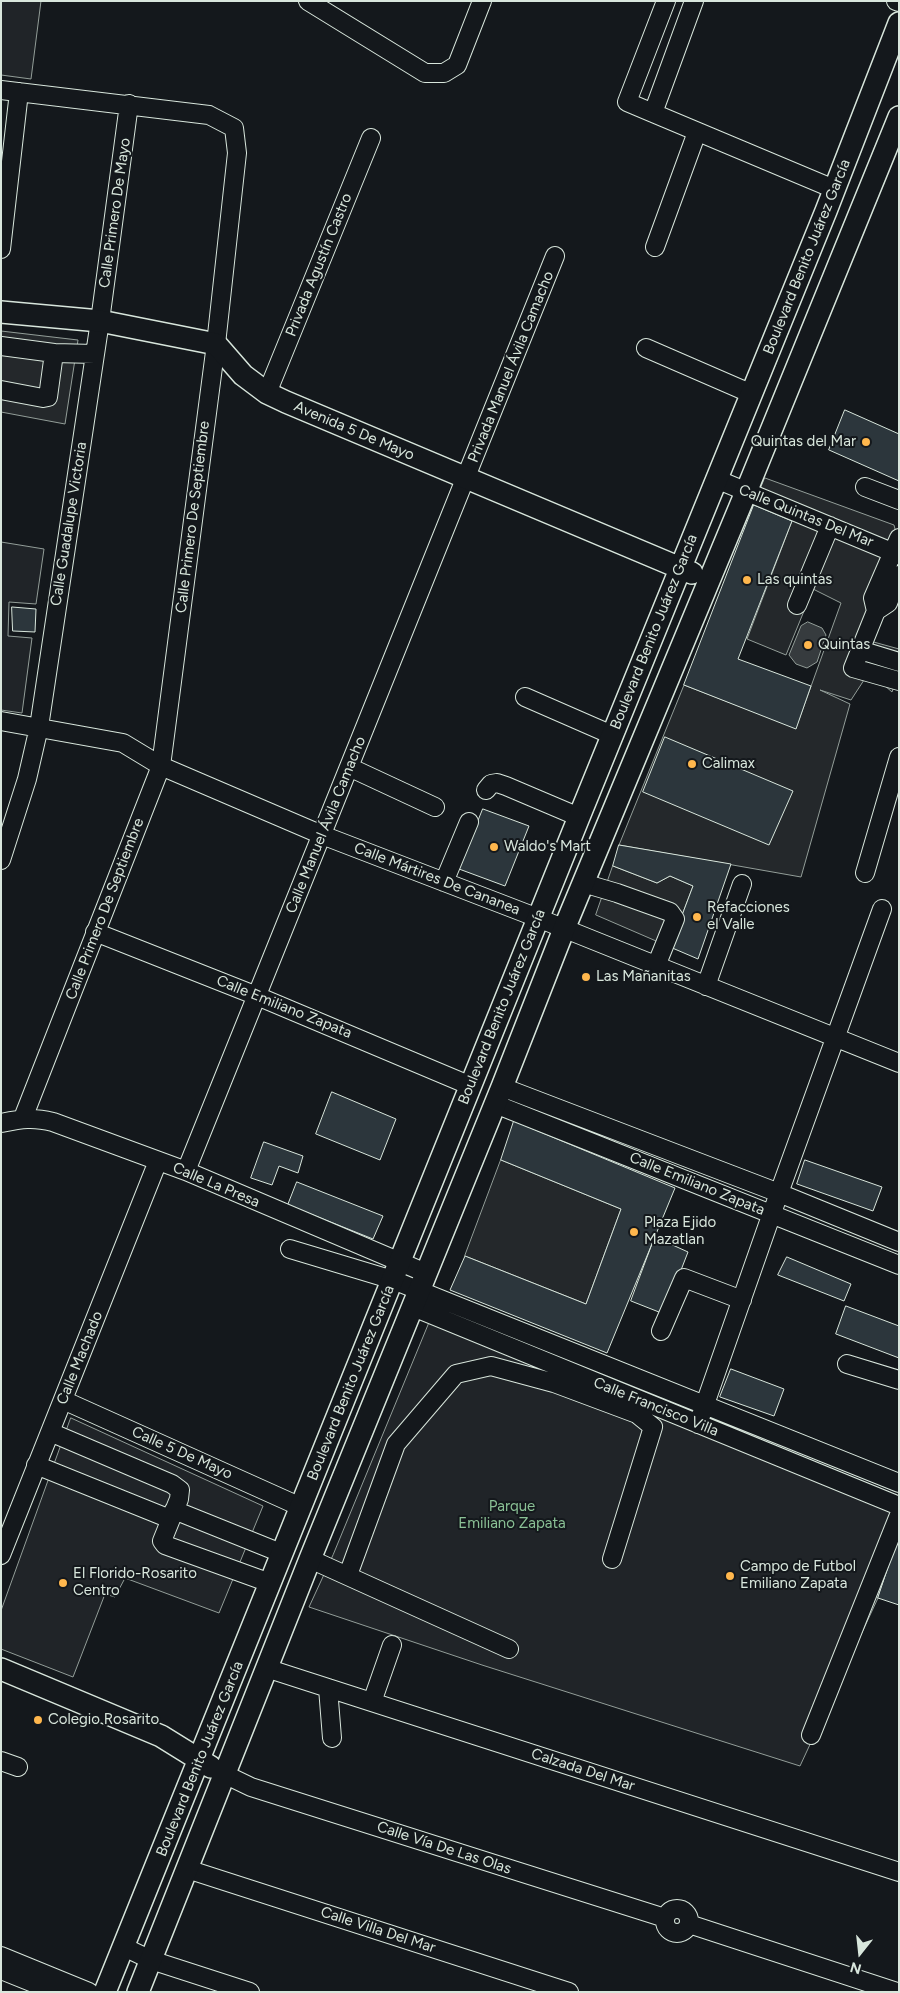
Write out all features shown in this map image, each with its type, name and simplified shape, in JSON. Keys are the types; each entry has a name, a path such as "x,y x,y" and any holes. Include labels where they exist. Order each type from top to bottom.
{"main road":[{"name":"Boulevard Benito Juárez García","path":"105,1992 898,29"},
{"name":"Boulevard Benito Juárez García","path":"138,1992 310,1558 564,929 708,579 746,492 899,116"},
{"path":"1,312 100,321 216,344"},
{"name":"Avenida 5 De Mayo","path":"216,344 243,375 267,393 466,479 708,579"},
{"path":"1,1669 161,1736 224,1774"}],"street":[{"path":"318,4 425,73 444,73 457,65 482,1"},
{"path":"666,1 627,102 834,190"},
{"path":"653,113 694,1"},
{"name":"Calle Primero De Septiembre","path":"1,90 209,115 234,128 237,153 216,344 161,766 23,1118"},
{"path":"1,249 19,92"},
{"name":"Calle Primero De Mayo","path":"100,321 129,104"},
{"path":"655,247 697,132"},
{"name":"Privada Agustín Castro","path":"267,393 371,138"},
{"name":"Privada Manuel Ávila Camacho","path":"466,479 555,256"},
{"name":"Calle Guadalupe Victoria","path":"1,860 27,779 39,727 100,321"},
{"path":"1,346 54,353 95,354"},
{"path":"646,348 752,394"},
{"path":"1,390 42,398 48,397 54,353"},
{"name":"Calle Manuel Ávila Camacho","path":"186,1171 466,479"},
{"name":"Calle Quintas Del Mar","path":"716,479 830,526 897,548 874,598 876,611 852,668 899,681"},
{"path":"865,487 899,500"},
{"path":"797,605 830,526"},
{"name":"Calle Quintas Del Mar","path":"876,611 888,603 899,575"},
{"path":"860,650 899,662"},
{"path":"525,697 612,735"},
{"name":"Calle Mártires De Cananea","path":"1,722 39,727 123,743 161,766 322,835 538,918 899,1063"},
{"path":"864,873 899,757"},
{"path":"349,767 435,807"},
{"path":"486,790 491,784 506,786 579,817"},
{"path":"444,882 469,822"},
{"path":"583,883 670,912 674,919 656,966"},
{"path":"706,986 742,884"},
{"path":"698,1424 882,909"},
{"name":"Calle Emiliano Zapata","path":"96,932 257,996 471,1086"},
{"name":"Calle Emiliano Zapata","path":"498,1095 779,1193 899,1242"},
{"name":"Calle Emiliano Zapata","path":"498,1095 772,1214 899,1265"},
{"name":"Calle La Presa","path":"1,1123 23,1118 36,1118 53,1122 186,1171 397,1271 419,1290"},
{"name":"Calle Machado","path":"1,1556 158,1161"},
{"path":"290,1249 397,1271"},
{"path":"661,1331 684,1278 742,1300"},
{"name":"Calle Francisco Villa","path":"419,1290 899,1483"},
{"name":"Calle Francisco Villa","path":"419,1290 698,1424 899,1506"},
{"path":"847,1364 899,1380"},
{"path":"348,1575 396,1444 456,1374 491,1366 554,1383 628,1410 637,1414 653,1428 612,1559"},
{"name":"Calle 5 De Mayo","path":"63,1400 301,1507"},
{"path":"50,1432 172,1484 180,1490 179,1499 162,1541 165,1545 270,1583"},
{"path":"36,1465 281,1553"},
{"path":"811,1734 899,1514"},
{"path":"310,1558 509,1649"},
{"path":"372,1702 392,1645"},
{"name":"Calzada Del Mar","path":"266,1668 899,1872"},
{"path":"328,1688 332,1738"},
{"name":"Calle Vía De Las Olas","path":"224,1774 251,1787 665,1918 674,1909 680,1909 686,1912 689,1924 897,1992"},
{"name":"Calle Villa Del Mar","path":"187,1869 569,1992"},
{"path":"124,1947 151,1960 250,1992"},
{"path":"1,1956 89,1992"},
{"path":"1,1970 56,1992"}],"green space":[{"path":"1,1 41,1 31,79 1,75"},
{"path":"1,542 44,549 36,604 9,602 8,636 32,638 22,713 1,710"},
{"name":"Parque Emiliano Zapata","path":"430,1321 886,1502 899,1518 899,1535 878,1598 800,1766 482,1665 309,1607 333,1555"},
{"path":"71,1418 263,1506 219,1613 125,1578 115,1597 105,1594 73,1677 1,1649 1,1611"}],"shaded area":[{"path":"1,331 78,340 65,424 1,412"},
{"path":"765,478 894,525 899,545 899,574 870,641 899,649 899,672 892,692 884,685 864,680 851,700 820,690 850,704 801,877 619,845 684,685 796,728 841,603 813,589 786,655 747,639 792,521 754,505"},
{"name":"Quintas","path":"808,622 822,628 826,635 817,662 807,668 796,664 789,655 801,626"},
{"path":"613,866 657,883 670,876 693,886 670,947 596,915"},
{"path":"501,1160 621,1209 586,1304 465,1256"}],"building":[{"name":"Quintas del Mar","path":"845,410 899,434 899,481 829,450"},
{"name":"Las quintas","path":"754,505 792,521 738,659 811,686 796,729 684,685"},
{"path":"12,607 36,609 35,632 13,631"},
{"name":"Calimax","path":"665,737 793,791 769,845 643,792"},
{"name":"Waldo's Mart","path":"483,809 529,826 505,886 459,869"},
{"name":"Refacciones el Valle","path":"619,845 731,864 698,959 670,947 693,886 670,876 657,883 613,866"},
{"path":"332,1092 396,1119 380,1160 316,1134"},
{"name":"Plaza Ejido Mazatlan","path":"514,1121 675,1188 607,1353 450,1290 465,1256 586,1304 621,1209 501,1160"},
{"path":"264,1142 303,1156 298,1173 279,1166 272,1185 251,1178"},
{"path":"805,1160 882,1187 873,1211 797,1184"},
{"path":"297,1182 383,1216 373,1239 288,1205"},
{"path":"655,1237 688,1252 664,1314 631,1301"},
{"path":"787,1257 851,1284 844,1301 778,1275"},
{"path":"846,1306 899,1326 899,1358 836,1334"},
{"path":"731,1369 784,1389 774,1416 720,1397"},
{"path":"899,1535 899,1605 878,1598"}],"place":[{"name":"Quintas del Mar","path":"866,442"},
{"name":"Las quintas","path":"747,580"},
{"name":"Quintas","path":"808,645"},
{"name":"Calimax","path":"692,764"},
{"name":"Waldo's Mart","path":"494,847"},
{"name":"Refacciones el Valle","path":"697,917"},
{"name":"Las Mañanitas","path":"586,977"},
{"name":"Plaza Ejido Mazatlan","path":"634,1232"},
{"name":"Campo de Futbol Emiliano Zapata","path":"730,1576"},
{"name":"El Florido-Rosarito Centro","path":"63,1583"},
{"name":"Colegio Rosarito","path":"38,1720"}]}
